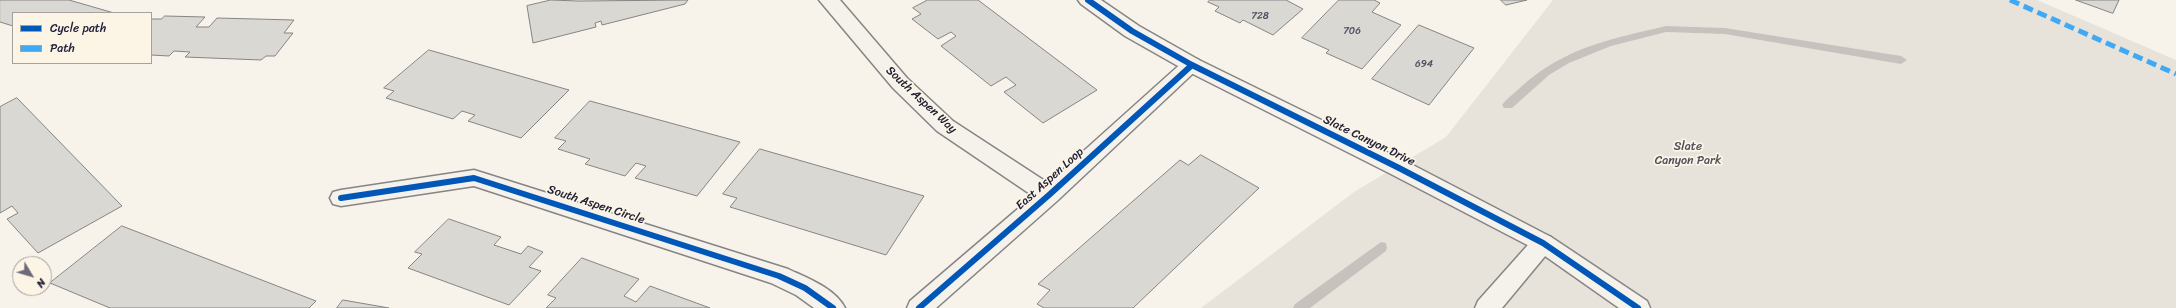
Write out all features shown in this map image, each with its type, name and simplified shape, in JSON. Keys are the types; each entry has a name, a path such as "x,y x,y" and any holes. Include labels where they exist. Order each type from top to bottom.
{"street":[{"name":"South Aspen Way","path":"829,0 900,83 945,126 1049,195"},
{"name":"Slate Canyon Drive","path":"1088,0 1132,31 1192,65 1399,168 1543,243 1638,308"},
{"name":"East Aspen Loop","path":"919,308 1049,195 1192,65"},
{"name":"South Aspen Circle","path":"341,198 474,178 779,276 805,288 833,308"},
{"path":"1487,308 1543,243"}],"green space":[{"name":"Slate Canyon Park","path":"1553,0 2037,0 2176,60 2176,308 1201,308 1354,192 1446,137"}],"building":[{"path":"0,0 69,0 111,12 12,12 12,26 0,22"},
{"path":"551,0 688,0 685,4 602,25 601,21 595,23 596,27 533,43 527,6"},
{"path":"928,0 978,0 1097,90 1043,123 1004,92 1016,85 1006,77 991,86 941,46 956,36 951,32 938,39 912,19 921,14 913,8"},
{"path":"1210,0 1286,0 1303,9 1273,35 1243,20 1240,23 1215,11 1219,7 1208,2"},
{"path":"1339,0 1374,0 1380,3 1372,12 1401,25 1362,69 1326,53 1329,50 1302,38"},
{"path":"1501,0 1527,0 1506,5"},
{"path":"2076,0 2119,0 2113,13"},
{"path":"165,16 205,17 196,27 209,27 217,18 294,20 284,33 293,33 275,56 266,56 261,60 185,57 190,52 174,51 169,56 152,55 152,19 161,19"},
{"path":"1419,25 1474,48 1429,105 1372,79"},
{"path":"429,50 569,90 521,138 468,121 475,115 462,111 453,119 386,98 394,91 384,88"},
{"path":"17,98 122,206 38,253 7,219 18,213 12,206 0,213 0,107"},
{"path":"590,101 740,142 697,196 635,178 646,166 636,163 625,176 585,164 590,159 558,149 566,141 555,138"},
{"path":"760,149 924,196 886,255 730,207 737,198 723,194"},
{"path":"1201,155 1259,188 1133,308 1044,308 1037,304 1050,290 1038,284 1180,160 1188,165"},
{"path":"449,219 501,237 494,245 521,254 528,246 543,252 529,267 541,271 509,305 408,268 422,254 415,252"},
{"path":"122,226 316,301 309,308 110,308 52,284 52,281"},
{"path":"582,258 639,279 624,296 636,302 650,286 710,308 546,308 556,298 548,295"},
{"path":"343,300 389,308 337,308"}],"waterway":[{"path":"1508,105 1545,72 1565,60 1608,43 1666,29 1725,31 1901,60"},
{"path":"1300,308 1381,247"}],"marked path":[{"path":"2010,0 2176,74"}],"cycle path":[{"path":"1088,0 1132,31 1192,65 1399,168 1543,243 1638,308"},
{"path":"919,308 1049,195 1192,65"},
{"path":"341,198 474,178 779,276 805,288 833,308"}]}
